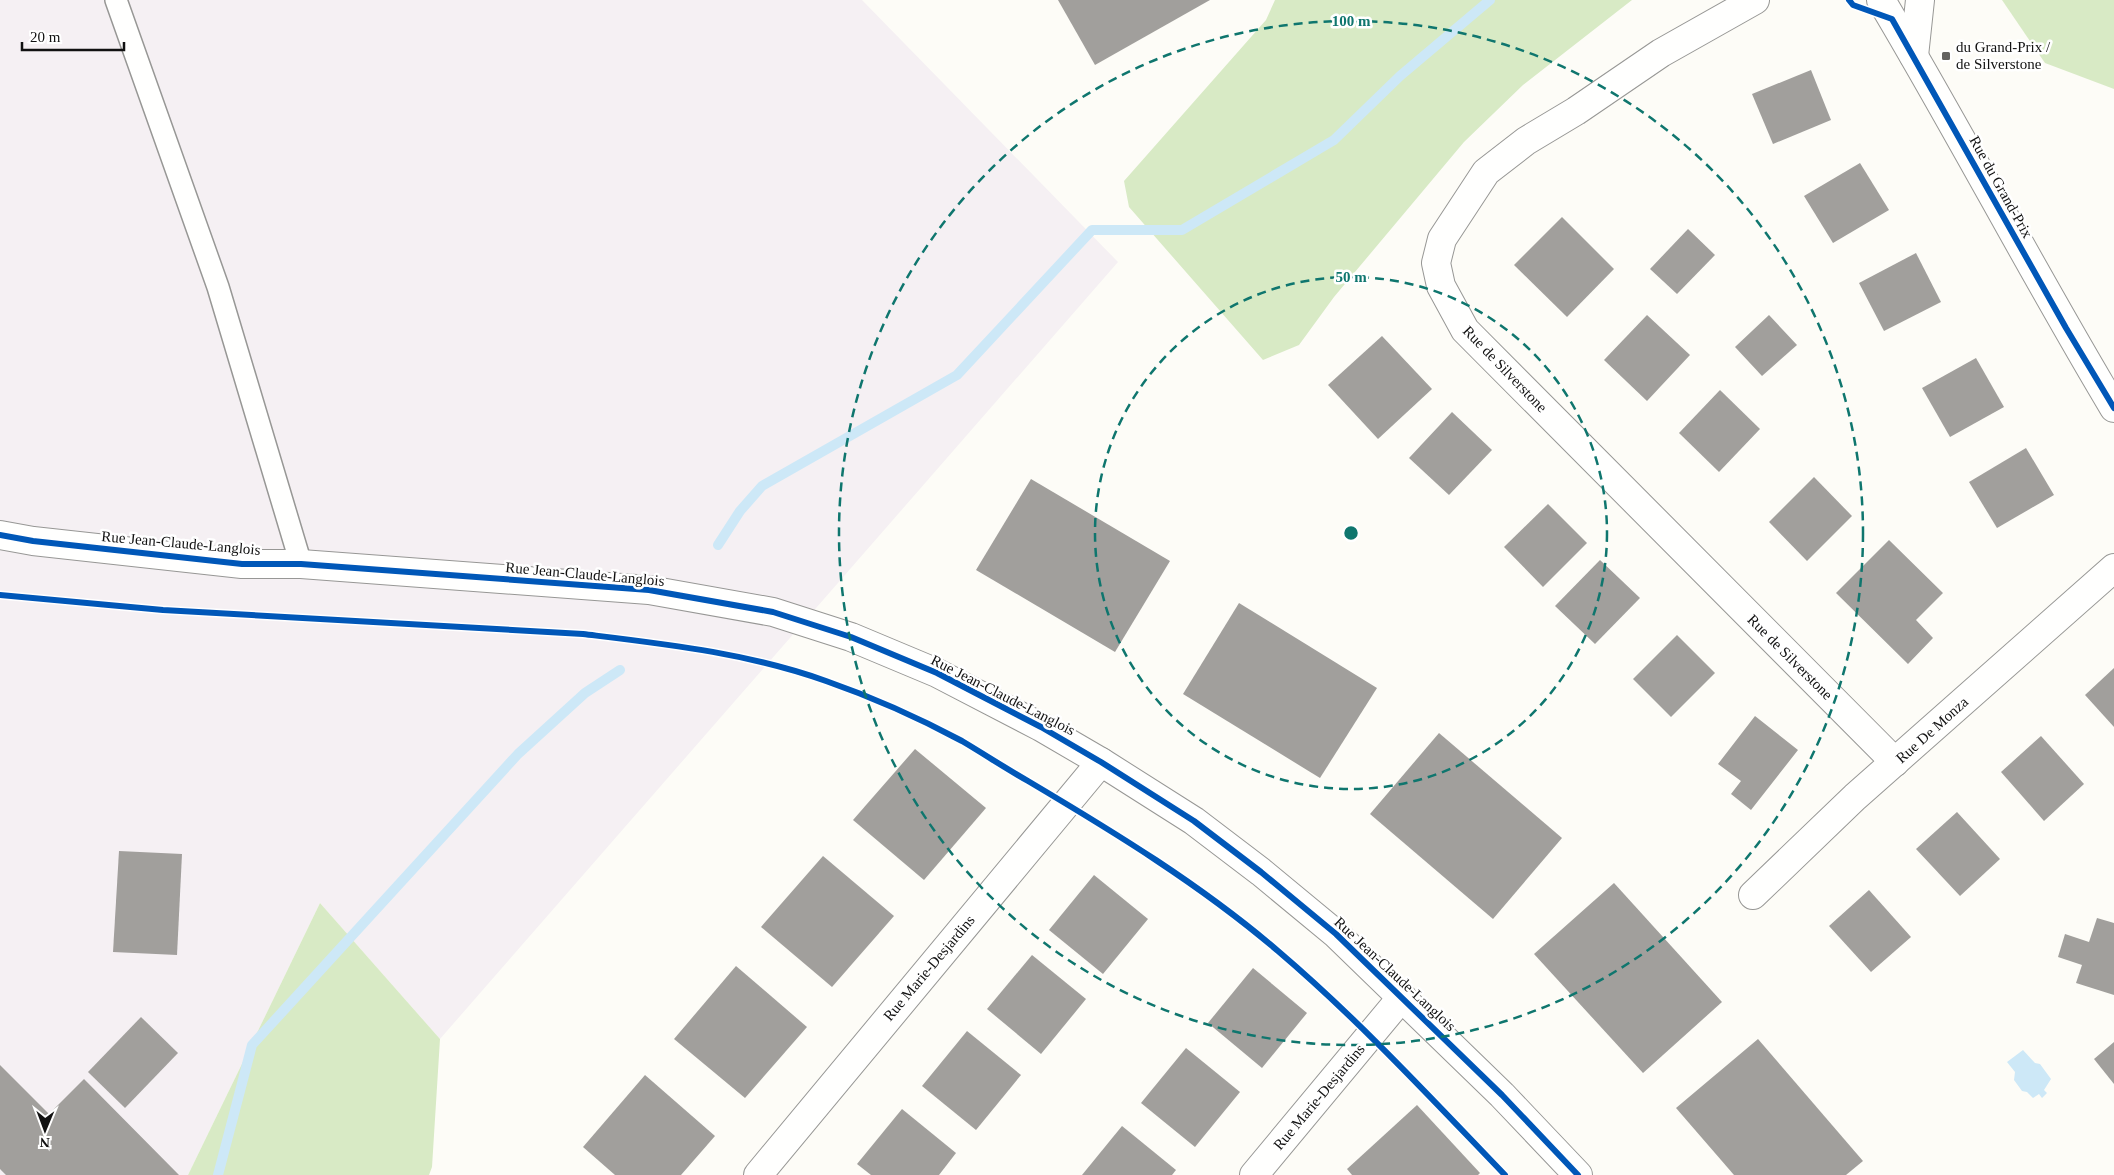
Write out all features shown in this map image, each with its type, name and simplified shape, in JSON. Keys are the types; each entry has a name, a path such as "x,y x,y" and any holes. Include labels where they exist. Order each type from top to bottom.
{"street":[{"name":"Rue de Silverstone","path":"1755,0 1661,53 1576,111 1526,141 1486,172 1442,239 1436,262 1441,286 1465,330 1895,762"},
{"name":"Rue du Grand-Prix","path":"1881,0 2061,320 2114,408"},
{"path":"1914,56 1920,0"},
{"name":"Rue Jean-Claude-Langlois","path":"0,535 33,541 242,564 301,564 649,590 773,612 851,637 937,673 1041,727 1101,762 1194,821 1261,872 1336,934 1502,1095 1578,1175"},
{"name":"Rue De Monza","path":"1753,895 1895,762 2114,568"},
{"name":"Rue Marie-Desjardins","path":"758,1175 1101,762"},
{"name":"Rue Marie-Desjardins","path":"1254,1175 1402,997"}],"lane":[{"path":"116,0 218,287 301,564"}],"shaded area":[{"path":"0,0 862,0 1118,262 440,1039 320,903 188,1175 0,1175"}],"green space":[{"path":"1275,0 1632,0 1523,85 1464,142 1334,297 1299,345 1263,360 1129,207 1124,181 1266,20"},
{"path":"2002,0 2114,0 2114,89 2045,63"},
{"path":"320,903 440,1039 432,1167 429,1175 188,1175"}],"water":[{"path":"2023,1050 2035,1063 2040,1064 2051,1079 2044,1090 2047,1093 2042,1098 2039,1094 2033,1098 2027,1092 2022,1091 2014,1080 2015,1072 2007,1062"}],"building":[{"path":"1058,0 1210,0 1095,65"},
{"path":"1811,70 1831,120 1773,144 1752,94"},
{"path":"1860,163 1889,210 1833,243 1804,196"},
{"path":"1562,217 1614,269 1567,317 1514,265"},
{"path":"1688,229 1715,255 1677,294 1650,269"},
{"path":"1916,253 1941,302 1884,331 1859,283"},
{"path":"1647,315 1690,355 1647,401 1604,360"},
{"path":"1769,315 1797,345 1762,376 1735,347"},
{"path":"1382,336 1432,389 1378,439 1328,385"},
{"path":"1976,358 2004,407 1950,437 1922,388"},
{"path":"1720,390 1760,429 1719,472 1679,433"},
{"path":"1452,412 1492,450 1449,495 1409,458"},
{"path":"2026,448 2054,495 1997,528 1969,482"},
{"path":"1814,477 1852,516 1807,561 1769,522"},
{"path":"1031,479 1170,561 1115,652 976,570"},
{"path":"1548,504 1587,543 1543,587 1504,547"},
{"path":"1889,540 1943,593 1916,620 1933,638 1908,664 1836,593"},
{"path":"1600,560 1640,598 1595,644 1555,606"},
{"path":"1239,603 1377,688 1320,778 1183,694"},
{"path":"1677,635 1715,673 1671,717 1633,679"},
{"path":"2114,668 2114,727 2085,695"},
{"path":"1755,716 1798,750 1751,810 1731,794 1741,781 1718,764"},
{"path":"1439,733 1562,838 1493,919 1370,814"},
{"path":"2041,736 2084,784 2044,821 2001,772"},
{"path":"915,749 986,808 924,880 853,820"},
{"path":"1957,812 2000,859 1960,896 1916,849"},
{"path":"119,851 182,854 177,955 113,952"},
{"path":"823,856 894,916 832,987 761,927"},
{"path":"1094,875 1148,919 1103,974 1049,930"},
{"path":"1614,883 1722,1002 1643,1073 1534,954"},
{"path":"1869,890 1911,937 1871,972 1829,926"},
{"path":"2097,918 2114,923 2114,995 2076,983 2082,965 2058,957 2065,934 2089,942"},
{"path":"1032,955 1086,999 1041,1054 987,1009"},
{"path":"736,966 807,1027 745,1098 674,1039"},
{"path":"1253,968 1307,1013 1262,1068 1208,1023"},
{"path":"141,1017 178,1053 125,1108 88,1072"},
{"path":"967,1031 1021,1075 976,1130 922,1086"},
{"path":"1758,1039 1863,1161 1846,1175 1734,1175 1676,1108"},
{"path":"2114,1042 2114,1084 2094,1059"},
{"path":"1186,1048 1240,1092 1195,1147 1141,1103"},
{"path":"0,1065 49,1114 84,1079 179,1175 6,1175 0,1169"},
{"path":"645,1075 715,1136 681,1175 615,1175 583,1147"},
{"path":"1417,1105 1480,1173 1478,1175 1352,1175 1347,1169"},
{"path":"902,1109 956,1153 939,1175 871,1175 857,1164"},
{"path":"1122,1126 1176,1170 1172,1175 1082,1175"}],"waterway":[{"path":"718,545 740,511 762,486 957,375 1092,230 1182,230 1334,140 1400,76 1490,0"},
{"path":"218,1175 252,1045 518,754 585,693 620,670"}],"cycle path":[{"path":"1849,0 1853,5 1892,19 2066,328 2114,408"},
{"path":"0,535 33,541 242,564 301,564 649,590 773,612 851,637 937,673 1041,727 1101,762 1194,821 1261,872 1336,934 1502,1095 1578,1175"},
{"path":"0,595 163,610 583,634 736,656 797,671 861,694 912,716 962,741 1125,840 1219,904 1278,951 1337,1004 1505,1175"}],"place":[{"name":"du Grand-Prix / de Silverstone","path":"1946,56"}]}
